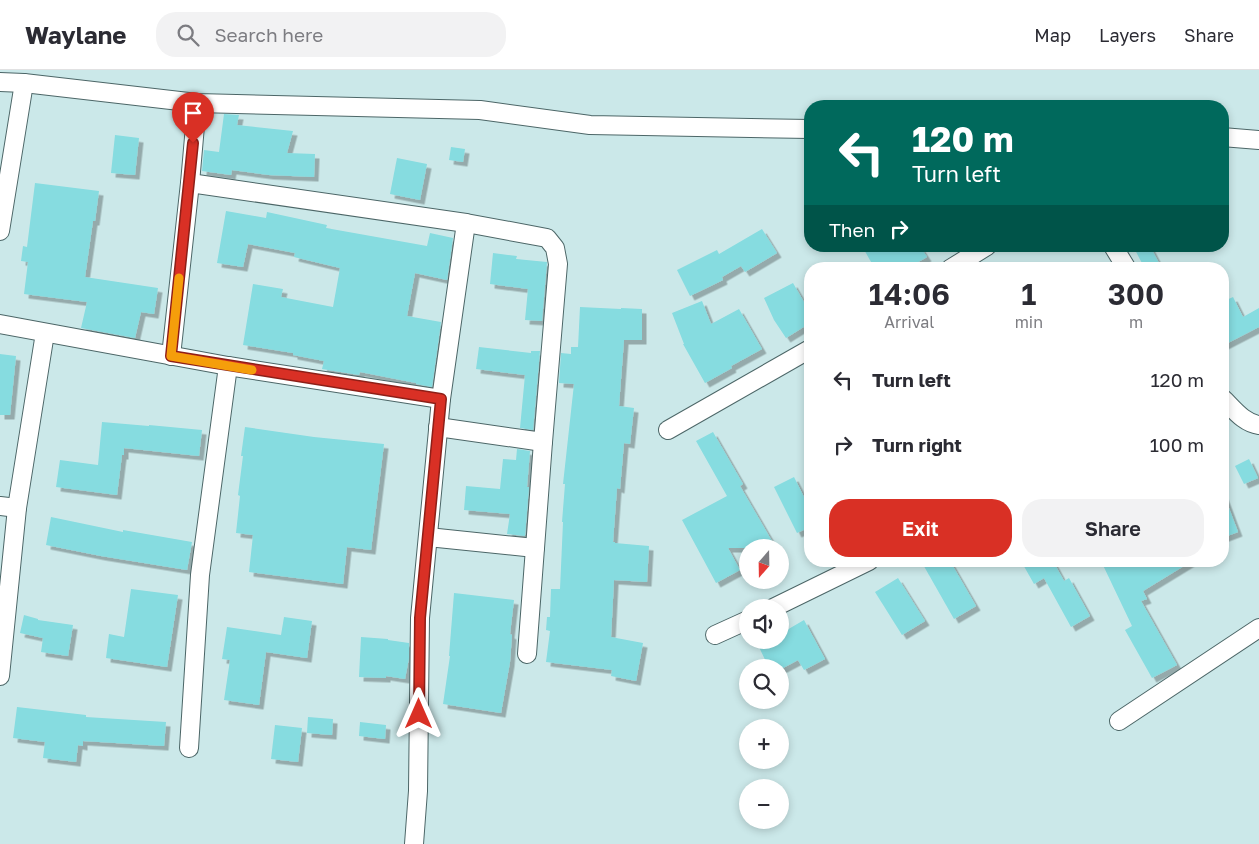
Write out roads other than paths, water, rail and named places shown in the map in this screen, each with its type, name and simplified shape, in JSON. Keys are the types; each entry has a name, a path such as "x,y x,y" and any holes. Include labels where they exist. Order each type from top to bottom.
{"street":[{"path":"0,82 24,83 197,103 480,110 590,125 804,128"},
{"path":"0,231 24,83"},
{"path":"171,356 197,103"},
{"path":"1229,138 1259,140"},
{"path":"190,183 466,223 547,238 555,248 558,264 527,654"},
{"path":"414,844 418,791 420,618 441,399 466,223"},
{"path":"961,262 977,252"},
{"path":"0,324 228,366 441,399"},
{"path":"0,676 9,507 44,333"},
{"path":"668,430 804,352"},
{"path":"190,748 200,575 228,366"},
{"path":"1229,405 1251,424 1259,425"},
{"path":"438,427 543,442"},
{"path":"428,537 535,548"},
{"path":"789,600 857,567"},
{"path":"715,636 739,624"},
{"path":"1119,721 1259,628"}]}
